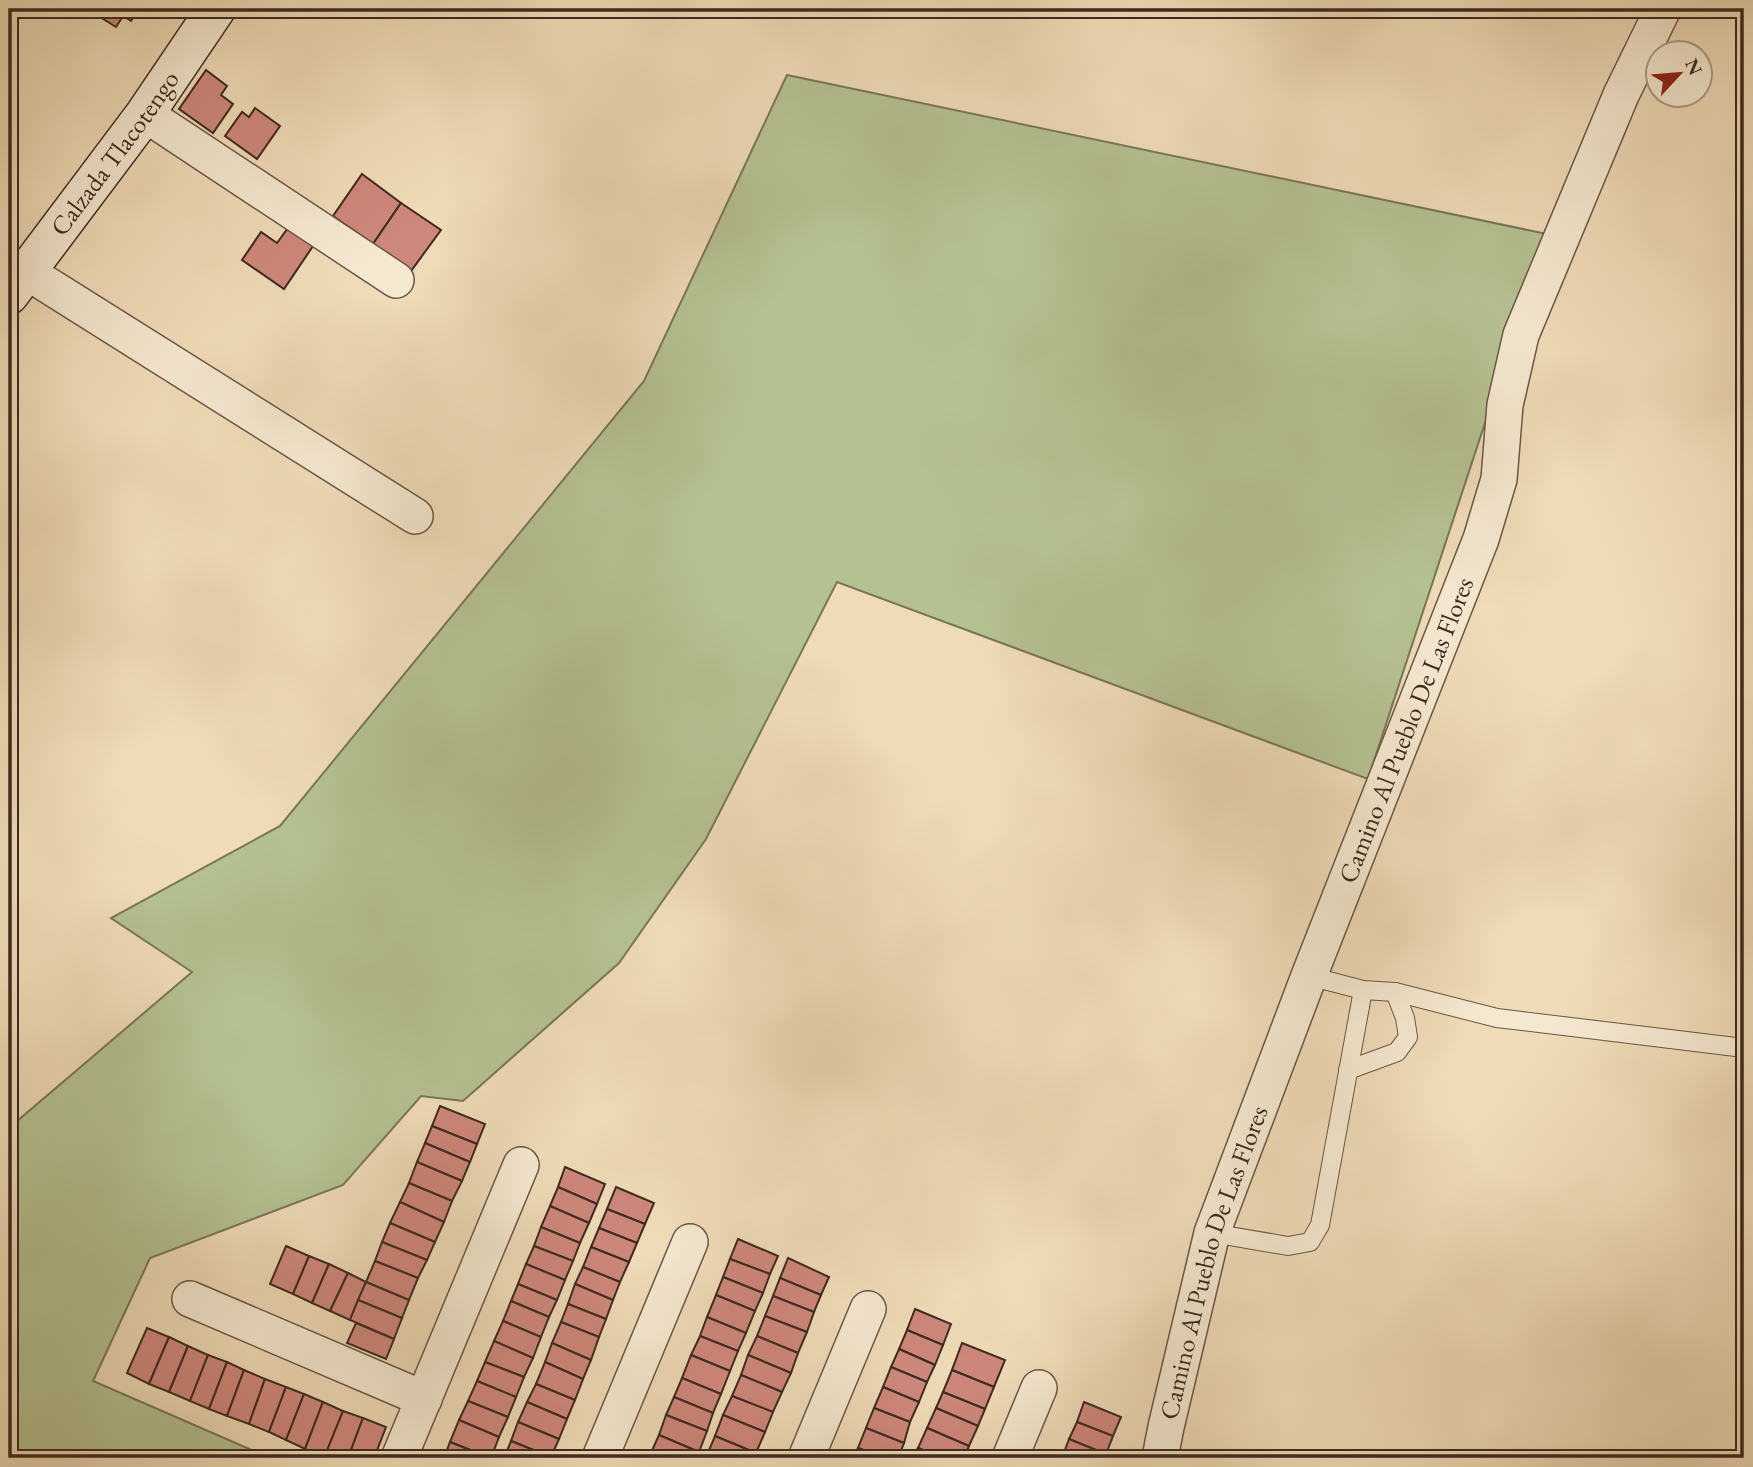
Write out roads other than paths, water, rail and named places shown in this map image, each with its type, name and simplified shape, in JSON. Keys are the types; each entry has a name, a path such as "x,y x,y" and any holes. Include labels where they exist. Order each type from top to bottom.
{"street":[{"name":"Calzada Tlacotengo","path":"18,283 145,114 216,9"},
{"name":"Camino Al Pueblo De Las Flores","path":"1160,1458 1212,1233 1309,976 1481,539 1499,479 1505,405 1521,335 1621,95 1663,9"},
{"path":"145,114 396,280"},
{"path":"18,283 415,516"},
{"path":"399,1458 521,1165"},
{"path":"600,1458 690,1242"},
{"path":"190,1299 424,1399"},
{"path":"806,1458 868,1309"},
{"path":"1010,1458 1039,1388"}],"lane":[{"path":"1309,976 1363,989 1395,992 1497,1018 1744,1048"},
{"path":"1212,1233 1288,1246 1310,1242 1320,1225 1363,989"},
{"path":"1349,1070 1397,1052 1408,1037 1405,1018 1395,992"}]}
